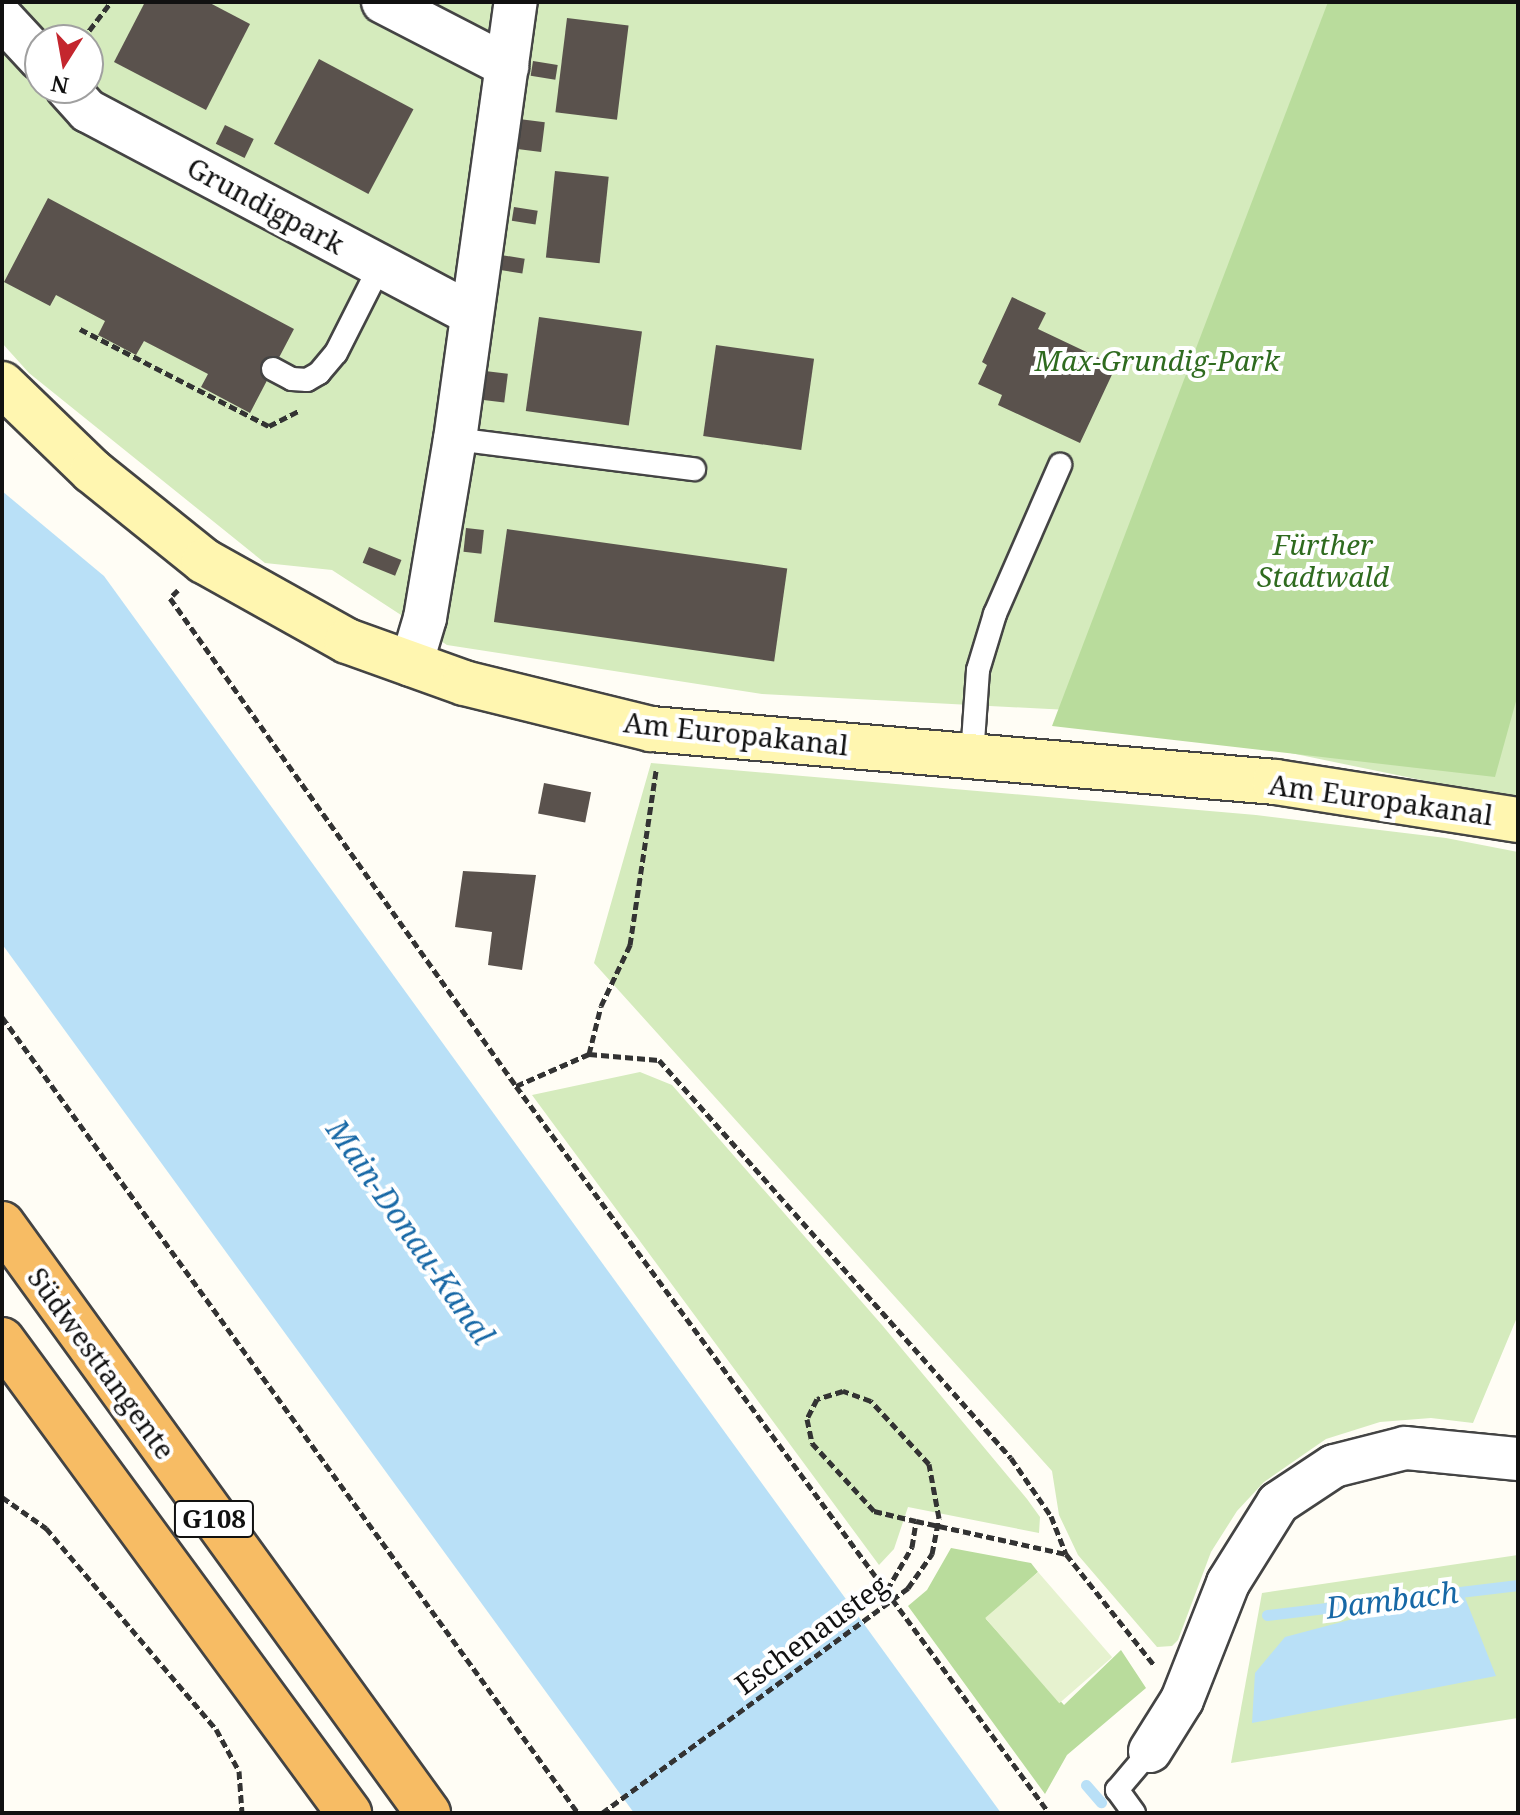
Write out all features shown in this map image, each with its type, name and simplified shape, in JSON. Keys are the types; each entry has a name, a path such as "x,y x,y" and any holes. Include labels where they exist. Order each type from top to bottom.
{"highway":[{"name":"Südwesttangente","path":"2,1224 428,1813"},
{"name":"G108","path":"2,1340 349,1813"}],"main road":[{"name":"Am Europakanal","path":"2,384 92,471 204,561 347,641 464,683 651,729 1275,782 1518,820"}],"street":[{"path":"383,2 507,66"},
{"path":"411,665 425,618 455,439 516,2"},
{"path":"2,18 24,42"},
{"name":"Grundigpark","path":"82,104 88,111 471,314"},
{"path":"1150,1751 1182,1700 1228,1583 1278,1503 1334,1466 1405,1448 1518,1459"}],"lane":[{"path":"273,369 292,379 307,380 319,373 336,353 380,266"},
{"path":"455,439 694,469"},
{"path":"972,756 978,670 995,614 1060,465"},
{"path":"1134,1813 1117,1790 1150,1751"}],"path":[{"path":"94,24 111,2"},
{"path":"170,598 516,1086 1049,1813"},
{"path":"589,1054 601,1006 624,967 644,879 657,792 651,729"},
{"path":"2,1017 578,1813"},
{"path":"516,1086 589,1054 659,1060 1011,1458 1051,1516 1066,1554 1182,1700"},
{"name":"Eschenausteg","path":"602,1813 908,1588 932,1554 939,1518 929,1464 871,1401 843,1391 817,1399 807,1419 812,1443 874,1511 916,1521 1066,1554"},
{"path":"2,1497 46,1528 216,1729 239,1771 242,1813"},
{"path":"887,1590 912,1547 916,1521"},
{"path":"251,1813 264,1813"}],"green space":[{"name":"Max-Grundig-Park","path":"2,2 1518,2 1518,800 1087,711 762,694 447,645 332,570 265,563 29,373 2,343"},
{"name":"Fürther Stadtwald","path":"1328,2 1518,2 1518,694 1495,777 1052,726"},
{"path":"651,763 1256,815 1446,838 1518,852 1518,1315 1473,1423 1431,1418 1380,1422 1326,1439 1264,1482 1237,1511 1211,1552 1178,1640 1172,1646 1157,1647 1078,1555 1059,1515 1052,1471 594,963"},
{"path":"640,1072 672,1085 882,1325 1027,1499 1040,1517 1039,1533 908,1507 894,1549 879,1565 532,1095"},
{"path":"951,1548 1031,1563 1038,1572 986,1619 1064,1705 1121,1650 1146,1688 1067,1755 1045,1794 908,1606 927,1590"},
{"path":"1518,1555 1518,1718 1231,1763 1262,1593"},
{"path":"1038,1572 1112,1657 1059,1703 985,1618"}],"water":[{"name":"Main-Donau-Kanal","path":"2,491 104,576 1001,1813 634,1813 2,944"},
{"path":"1462,1590 1496,1676 1252,1723 1255,1673 1285,1637"}],"building":[{"path":"145,2 208,2 250,24 206,110 114,62"},
{"path":"567,18 629,26 617,120 555,112"},
{"path":"319,59 413,109 368,194 274,144"},
{"path":"533,61 558,65 555,80 531,76"},
{"path":"519,119 545,122 541,152 515,149"},
{"path":"225,125 254,139 245,158 216,144"},
{"path":"555,171 609,177 600,263 546,258"},
{"path":"48,198 294,329 250,413 201,387 208,374 144,341 136,355 98,335 105,321 56,295 50,306 4,282"},
{"path":"514,207 538,211 536,225 512,221"},
{"path":"501,255 525,259 522,274 499,270"},
{"path":"1012,297 1046,313 1038,329 1116,366 1080,443 998,405 1002,395 978,384 987,365 982,362"},
{"path":"539,317 642,331 629,426 526,411"},
{"path":"716,345 814,359 801,450 703,436"},
{"path":"485,371 508,374 504,403 481,400"},
{"path":"466,528 484,530 481,554 463,552"},
{"path":"507,529 787,568 774,661 494,622"},
{"path":"369,547 401,560 395,576 363,563"},
{"path":"544,783 591,792 585,823 538,813"},
{"path":"463,871 536,875 522,970 488,965 492,932 455,927"}],"waterway":[{"name":"Dambach","path":"1267,1615 1518,1585"},
{"path":"1086,1785 1101,1802"}]}
